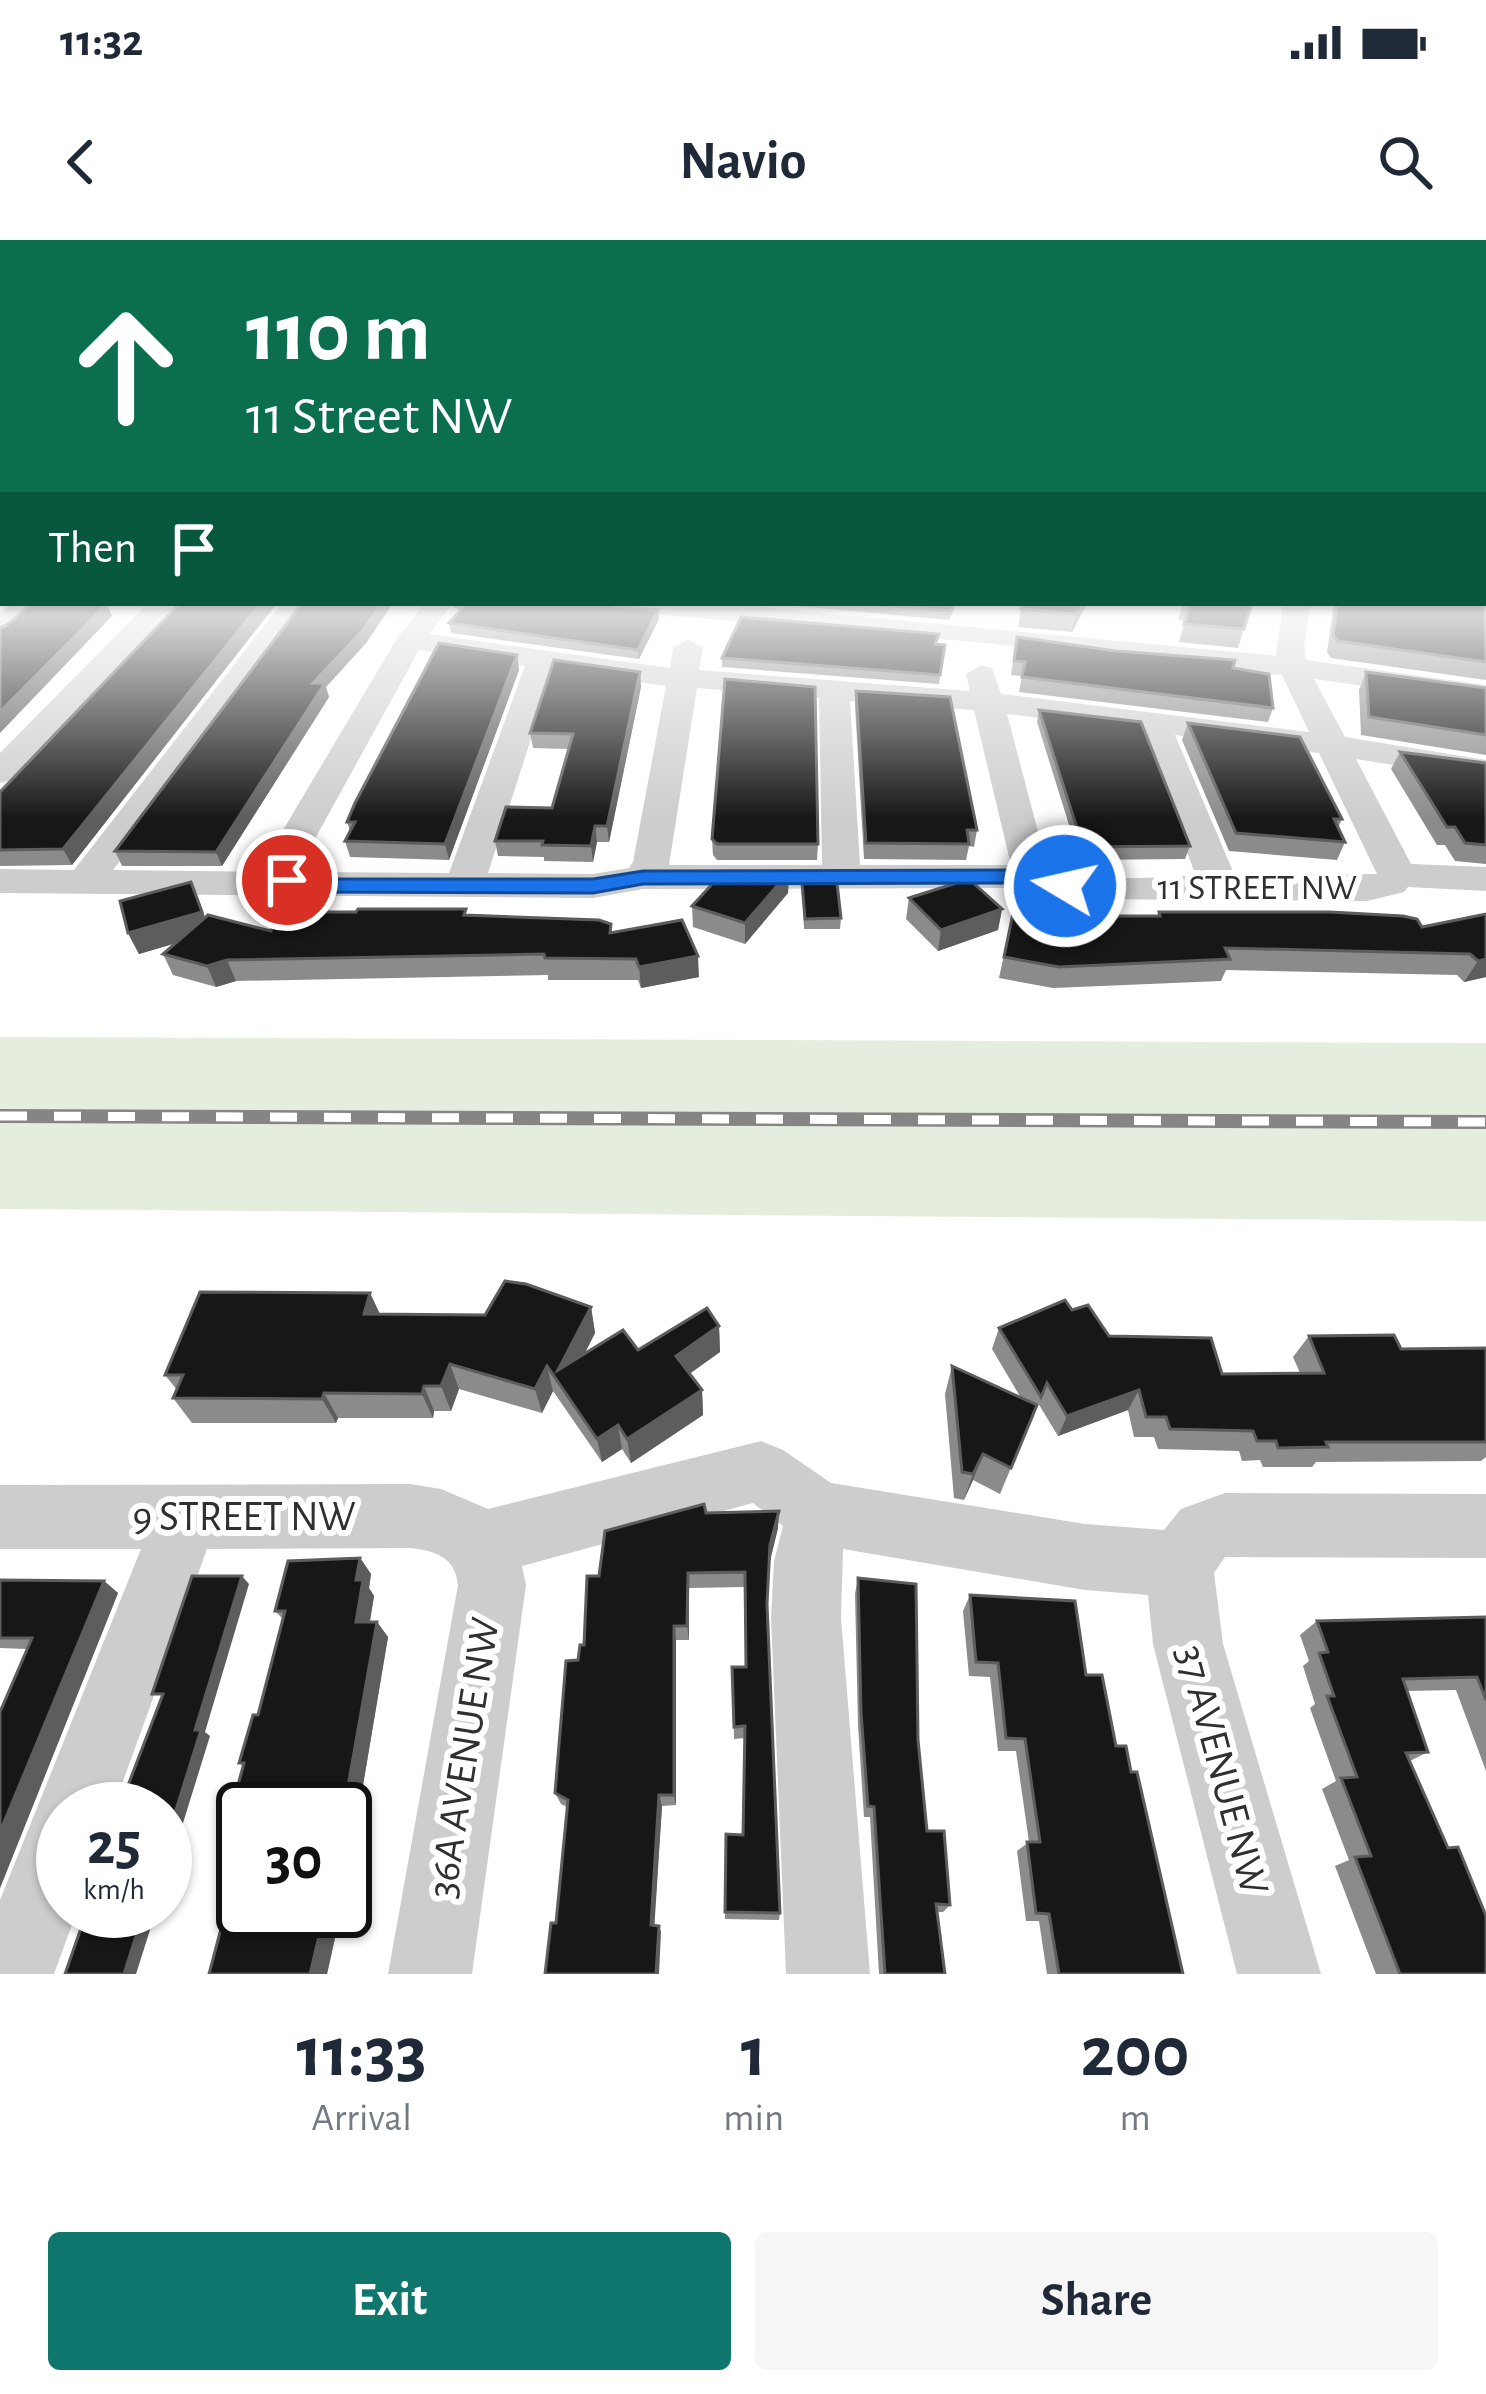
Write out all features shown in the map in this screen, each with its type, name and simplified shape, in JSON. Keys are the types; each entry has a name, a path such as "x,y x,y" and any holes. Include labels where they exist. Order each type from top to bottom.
{"street":[{"path":"0,773 111,657"},
{"path":"85,882 255,657"},
{"path":"287,880 286,856 400,657"},
{"path":"528,657 684,676 988,702 1486,770"},
{"path":"0,881 287,880 303,885 464,886 615,885 643,878 652,862 687,657"},
{"path":"977,657 1026,859 1039,878"},
{"path":"1192,657 1486,694"},
{"path":"1291,657 1397,875"},
{"path":"464,886 542,659"},
{"path":"834,689 842,877"},
{"path":"1154,723 1220,888"},
{"name":"11 STREET NW","path":"643,878 1039,878 1076,887 1366,889 1382,887 1397,875 1486,879"},
{"path":"481,1544 760,1471 818,1513 1085,1557 1179,1564 1204,1532 1225,1525 1485,1528"},
{"path":"818,1513 807,1561 806,1618 828,1974"},
{"name":"9 STREET NW","path":"0,1517 440,1519 465,1529 481,1544"},
{"path":"85,1782 186,1518"},
{"name":"36A AVENUE NW","path":"430,1974 492,1586 491,1566 481,1544"},
{"name":"37 AVENUE NW","path":"1179,1564 1185,1631 1279,1974"},
{"path":"12,1974 36,1911"}],"shaded area":[{"path":"0,1037 1486,1043 1486,1221 0,1209"}],"building":[{"path":"0,657 55,657 0,712"},
{"path":"129,657 218,657 63,849 0,850 0,792"},
{"path":"261,657 338,657 313,683 325,683 216,852 115,851"},
{"path":"432,657 516,657 445,844 345,841 355,822 347,822"},
{"path":"723,657 943,657 940,675"},
{"path":"1015,657 1235,660 1233,668 1269,674 1273,708 1022,677 1025,662 1014,661"},
{"path":"1450,657 1486,657 1486,662"},
{"path":"554,660 640,672 607,826 595,826 591,846 495,841 506,807 552,808 573,734 530,733"},
{"path":"1366,672 1486,688 1486,735 1369,717"},
{"path":"725,679 815,687 818,844 717,844 712,839"},
{"path":"856,691 950,697 977,830 967,830 969,844 866,843"},
{"path":"1039,710 1141,722 1190,846 1083,847"},
{"path":"1188,723 1300,737 1342,819 1334,819 1345,842 1236,833"},
{"path":"1400,752 1486,763 1486,845 1465,843 1455,827 1447,827"},
{"path":"789,872 745,923 692,906 715,881 715,873"},
{"path":"969,879 1002,909 941,930 909,898"},
{"path":"191,882 202,912 128,933 120,901"},
{"path":"802,883 837,883 841,918 805,919"},
{"path":"466,909 464,915 599,920 611,924 610,933 682,920 698,956 639,967 636,959 545,958 544,954 227,960 207,966 163,954 208,915 271,931 288,912"},
{"path":"1159,912 1403,916 1417,919 1422,927 1486,914 1486,959 1478,961 1470,954 1225,948 1230,959 1059,967 1004,957 1013,913 1091,926 1088,916 1160,916"},
{"path":"505,1281 591,1307 558,1370 623,1330 638,1350 707,1308 719,1326 676,1356 702,1390 627,1439 618,1425 597,1439 547,1366 535,1389 450,1364 441,1386 424,1386 422,1394 324,1393 322,1399 173,1398 183,1375 165,1375 200,1292 370,1293 364,1314 485,1315"},
{"path":"1065,1300 1072,1310 1088,1305 1109,1336 1211,1338 1222,1374 1324,1373 1309,1336 1394,1335 1401,1349 1486,1348 1486,1442 1326,1442 1328,1447 1278,1448 1276,1441 1257,1441 1253,1431 1170,1429 1166,1417 1146,1417 1139,1390 1067,1416 1047,1383 1041,1397 999,1328"},
{"path":"952,1366 1037,1405 1011,1468 983,1454 973,1474 962,1472"},
{"path":"704,1504 706,1513 779,1511 770,1545 767,1604 780,1913 725,1912 726,1834 743,1835 745,1726 734,1727 732,1667 746,1667 745,1572 688,1573 687,1626 674,1626 674,1795 659,1795 651,1925 659,1926 656,1974 545,1974 551,1923 556,1923 568,1800 555,1793 566,1661 578,1660 580,1645 584,1645 587,1576 599,1576 605,1531"},
{"path":"360,1558 356,1580 363,1580 356,1622 377,1622 349,1782 239,1782 244,1763 239,1763 253,1715 258,1715 285,1611 275,1611 288,1561"},
{"path":"192,1576 242,1576 195,1730 201,1730 185,1782 129,1782 163,1694 152,1694"},
{"path":"858,1578 916,1584 918,1740 927,1831 944,1831 950,1905 936,1904 945,1974 885,1974 874,1807 868,1806 861,1712"},
{"path":"0,1580 104,1581 0,1832 0,1712 32,1638 0,1638"},
{"path":"970,1595 1075,1601 1086,1675 1102,1675 1116,1746 1126,1746 1131,1772 1137,1772 1183,1974 1059,1974 1049,1914 1036,1913 1027,1842 1040,1842 1025,1739 1006,1738 998,1663 976,1662"},
{"path":"1486,1617 1486,1700 1477,1677 1403,1679 1428,1752 1406,1753 1448,1848 1458,1847 1486,1916 1486,1974 1400,1974 1355,1857 1371,1856 1341,1778 1357,1777 1327,1696 1334,1696 1319,1653 1328,1652 1317,1621"},
{"path":"78,1938 135,1938 124,1974 65,1974"},
{"path":"219,1938 319,1938 310,1974 209,1974"}],"railway":[{"path":"0,1116 1486,1122"}],"route":[{"path":"287,880 316,886 593,886 643,878 1037,876 1065,886"}]}
